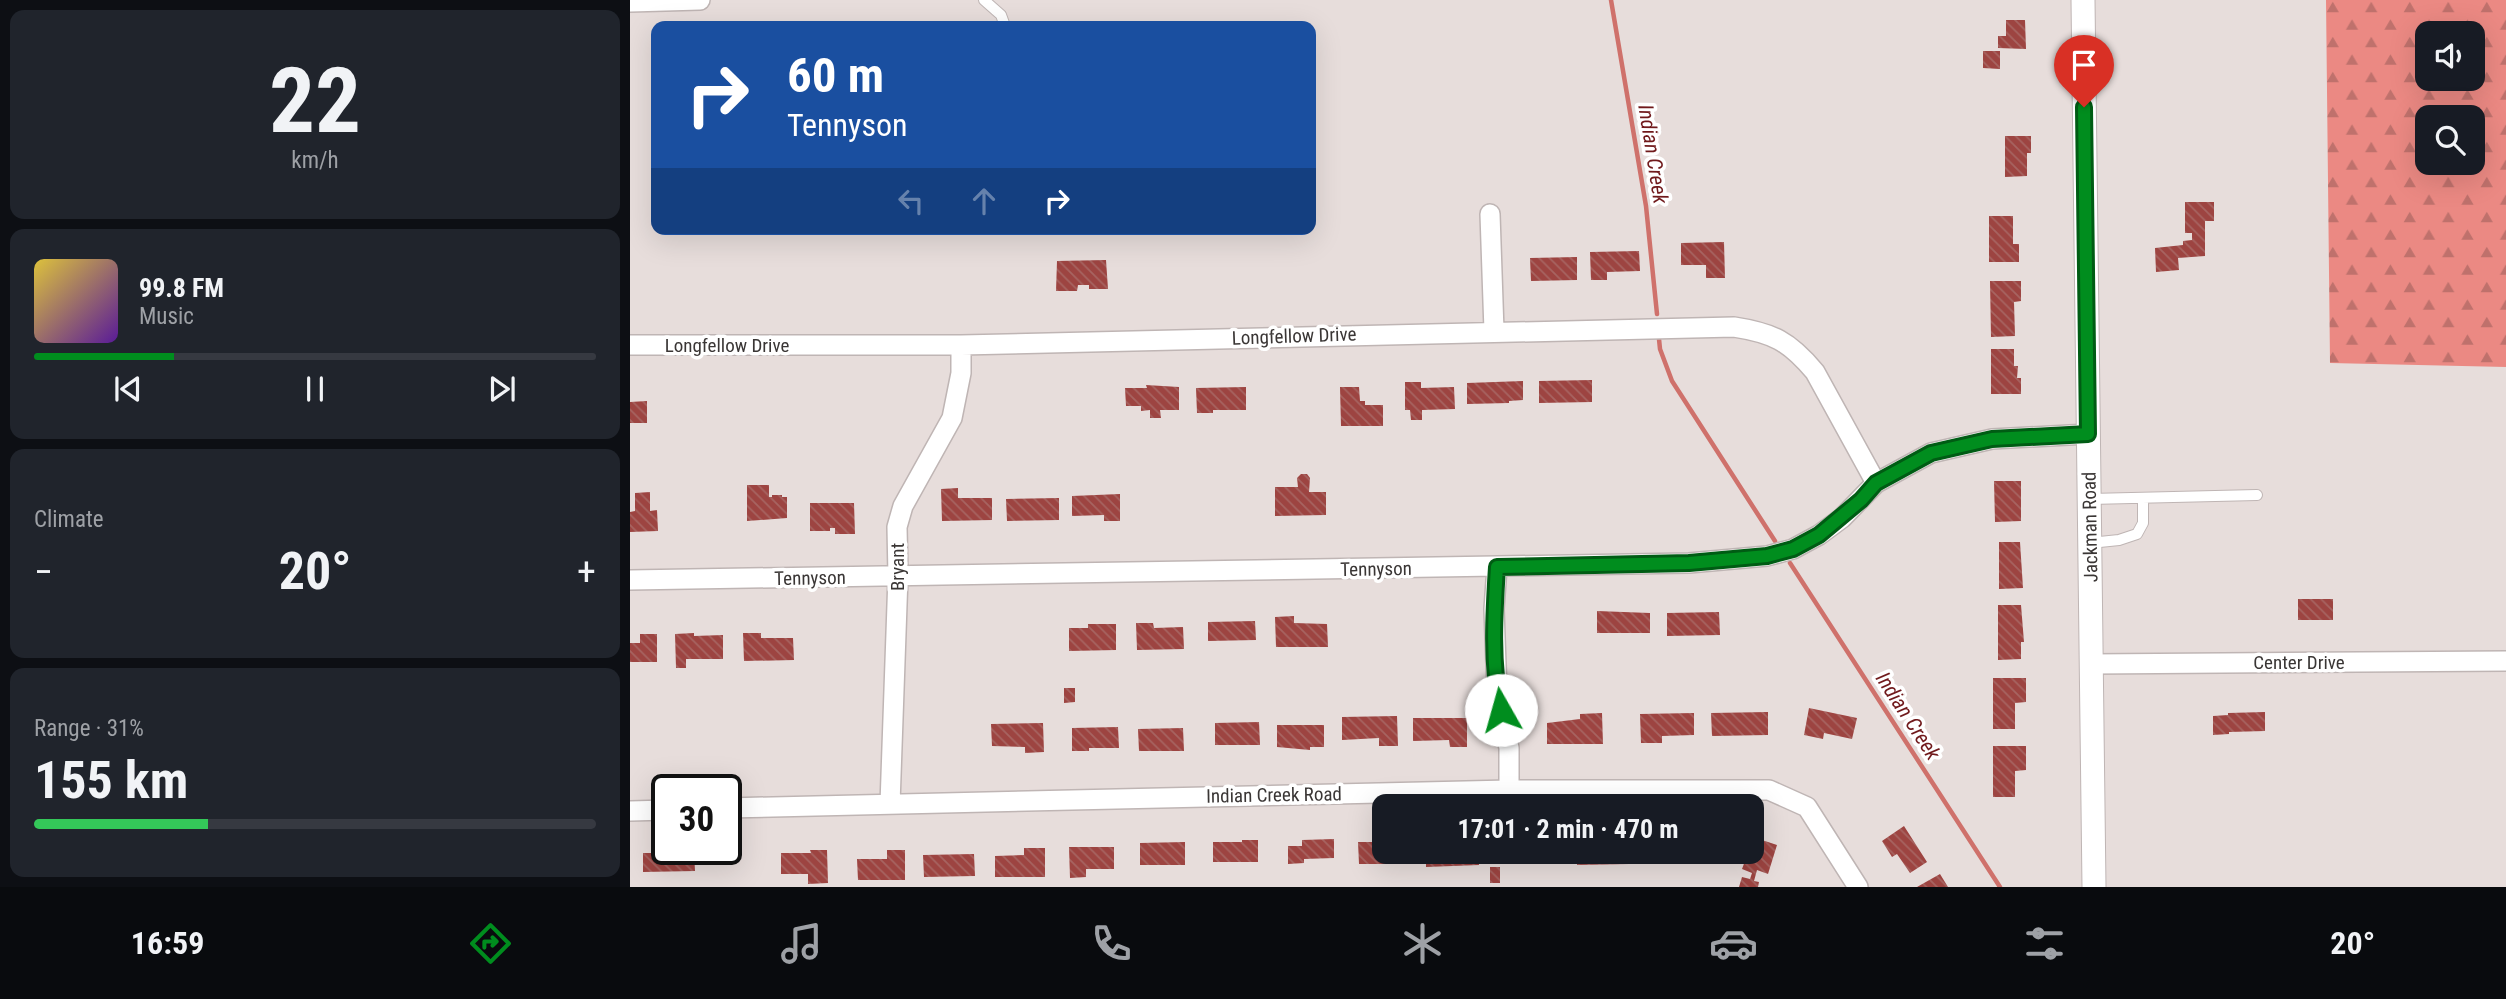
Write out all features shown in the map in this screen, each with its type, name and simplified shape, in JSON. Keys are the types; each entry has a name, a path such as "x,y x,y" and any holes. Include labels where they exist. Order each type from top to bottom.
{"street":[{"path":"630,2 700,0"},
{"name":"Jackman Road","path":"2083,0 2094,887"},
{"path":"1490,214 1494,331"},
{"name":"Longfellow Drive","path":"630,345 961,345 1734,327 1761,331 1785,341 1815,372 1876,483"},
{"name":"Bryant","path":"890,803 898,576 897,527 903,506 952,418 961,373 961,345"},
{"name":"Tennyson","path":"630,580 1689,563 1767,556 1793,549 1819,535 1861,500 1876,483 1931,453 1992,439 2088,434"},
{"path":"1497,567 1494,609 1497,692 1509,748 1509,790"},
{"name":"Center Drive","path":"2092,664 2506,661"},
{"name":"Indian Creek Road","path":"742,808 1509,790 1769,790 1807,807 1858,887"},
{"path":"630,811 651,810"}],"lane":[{"path":"984,0 1001,15 1003,21"},
{"path":"2089,499 2257,495"},
{"path":"2090,543 2119,540 2137,534 2143,523 2143,498"}],"green space":[{"path":"2326,0 2506,0 2506,367 2330,363"}],"building":[{"path":"2006,20 2025,20 2026,49 1998,48 1998,36 2006,36"},
{"path":"1983,51 2000,51 2000,69 1983,68"},
{"path":"2005,136 2031,136 2031,153 2027,153 2027,176 2005,177"},
{"path":"2185,202 2214,202 2214,221 2205,221 2205,256 2178,258 2179,270 2156,272 2155,248 2183,245 2183,241 2192,240 2192,233 2185,233"},
{"path":"1989,216 2013,216 2013,244 2019,244 2019,262 1989,262"},
{"path":"1724,242 1725,278 1706,278 1706,265 1681,265 1681,243"},
{"path":"1639,251 1640,271 1607,272 1607,280 1591,280 1590,252"},
{"path":"1577,257 1577,280 1531,281 1530,258"},
{"path":"1106,260 1108,289 1089,289 1089,285 1078,285 1077,291 1056,291 1057,261"},
{"path":"1990,281 2021,281 2021,301 2014,302 2015,336 1991,337"},
{"path":"1991,349 2014,349 2014,366 2018,366 2017,378 2021,378 2021,394 1991,394"},
{"path":"1592,380 1592,402 1539,403 1539,381"},
{"path":"1523,381 1523,400 1467,404 1467,383"},
{"path":"1405,382 1421,382 1421,388 1454,387 1455,409 1422,410 1422,420 1411,420 1410,410 1405,410"},
{"path":"1146,385 1179,387 1179,410 1160,410 1161,418 1150,418 1150,410 1141,411 1141,406 1126,406 1125,388 1147,388"},
{"path":"1246,387 1246,410 1197,413 1196,388"},
{"path":"1340,387 1359,387 1360,401 1365,401 1365,405 1383,405 1383,426 1341,426"},
{"path":"647,401 647,423 630,423 630,402"},
{"path":"1301,474 1307,474 1310,478 1309,492 1326,492 1326,515 1275,516 1275,487 1298,487 1297,478"},
{"path":"1994,481 2021,481 2021,521 1995,522"},
{"path":"747,485 769,485 769,497 787,497 787,518 747,521"},
{"path":"958,488 958,498 992,498 992,520 942,521 941,489"},
{"path":"650,492 650,511 657,510 658,531 630,532 630,512 635,511 635,493"},
{"path":"1120,494 1120,521 1104,521 1104,515 1072,516 1072,496"},
{"path":"1059,498 1059,520 1007,521 1006,499"},
{"path":"810,503 854,503 855,534 835,534 835,528 830,528 830,531 810,531"},
{"path":"1999,542 2020,542 2023,588 1999,589"},
{"path":"2298,599 2333,599 2333,620 2298,620"},
{"path":"1998,605 2021,605 2024,642 2021,642 2021,659 1998,660"},
{"path":"1597,611 1650,613 1650,633 1597,633"},
{"path":"1719,612 1720,635 1667,636 1667,613"},
{"path":"1294,616 1294,623 1327,624 1328,647 1276,647 1275,617"},
{"path":"1255,621 1256,640 1208,641 1208,622"},
{"path":"1136,623 1153,623 1154,628 1183,627 1184,649 1137,650"},
{"path":"1088,624 1116,624 1116,650 1069,651 1069,628 1088,628"},
{"path":"694,633 694,636 723,635 723,659 686,659 686,668 676,668 675,634"},
{"path":"743,633 761,633 761,638 793,638 794,660 744,661"},
{"path":"640,634 657,634 657,662 630,662 630,643 640,643"},
{"path":"1993,678 2026,678 2026,702 2015,703 2015,729 1993,729"},
{"path":"1064,688 1075,688 1075,702 1064,703"},
{"path":"1809,708 1857,718 1852,739 1824,733 1823,739 1804,735"},
{"path":"1768,712 1768,735 1712,736 1711,713"},
{"path":"2265,712 2265,731 2213,735 2213,716"},
{"path":"1602,713 1603,744 1547,744 1547,723 1580,719 1580,714"},
{"path":"1694,713 1694,735 1662,736 1662,743 1641,743 1640,714"},
{"path":"1397,716 1398,746 1379,746 1379,738 1342,740 1342,717"},
{"path":"1413,718 1467,718 1467,747 1450,747 1449,740 1413,741"},
{"path":"1259,722 1260,745 1215,745 1215,723"},
{"path":"1043,723 1044,752 1025,753 1025,747 992,746 991,724"},
{"path":"1277,725 1324,725 1324,747 1310,747 1310,750 1277,747"},
{"path":"1118,727 1119,748 1072,751 1072,728"},
{"path":"1183,728 1184,751 1139,751 1138,729"},
{"path":"1993,746 2026,746 2026,770 2015,771 2015,797 1993,797"},
{"path":"1904,826 1927,862 1910,873 1897,854 1892,857 1882,841"},
{"path":"1334,839 1334,858 1304,859 1304,863 1288,864 1288,846 1302,846 1302,840"},
{"path":"1258,840 1258,862 1213,862 1213,842"},
{"path":"1764,841 1777,845 1768,874 1757,870 1754,881 1759,882 1758,887 1739,887 1742,877 1750,879 1752,873 1742,869 1744,864 1764,864"},
{"path":"1185,842 1185,865 1140,865 1140,843"},
{"path":"1358,842 1372,842 1372,864 1359,864"},
{"path":"1069,847 1114,847 1114,869 1086,869 1086,877 1070,878"},
{"path":"1024,848 1045,848 1045,877 995,877 995,856 1024,855"},
{"path":"810,850 827,850 828,883 808,884 808,874 781,874 781,853 811,853"},
{"path":"887,850 905,850 905,880 858,880 857,859 887,859"},
{"path":"643,853 651,853 651,865 695,865 695,871 643,872"},
{"path":"974,854 975,876 924,877 923,855"},
{"path":"1426,864 1479,865 1426,867"},
{"path":"1490,867 1500,867 1500,883 1490,883"},
{"path":"1940,874 1948,887 1917,887"}],"waterway":[{"name":"Indian Creek","path":"1611,0 1646,206 1657,314"},
{"name":"Indian Creek","path":"1659,339 1672,381 1775,541"},
{"name":"Indian Creek","path":"1790,563 2000,887"}],"route":[{"path":"1501,710 1497,692 1494,609 1497,567 1689,563 1767,556 1793,549 1819,535 1842,518 1876,483 1931,453 1992,439 2088,434 2084,107"}]}
